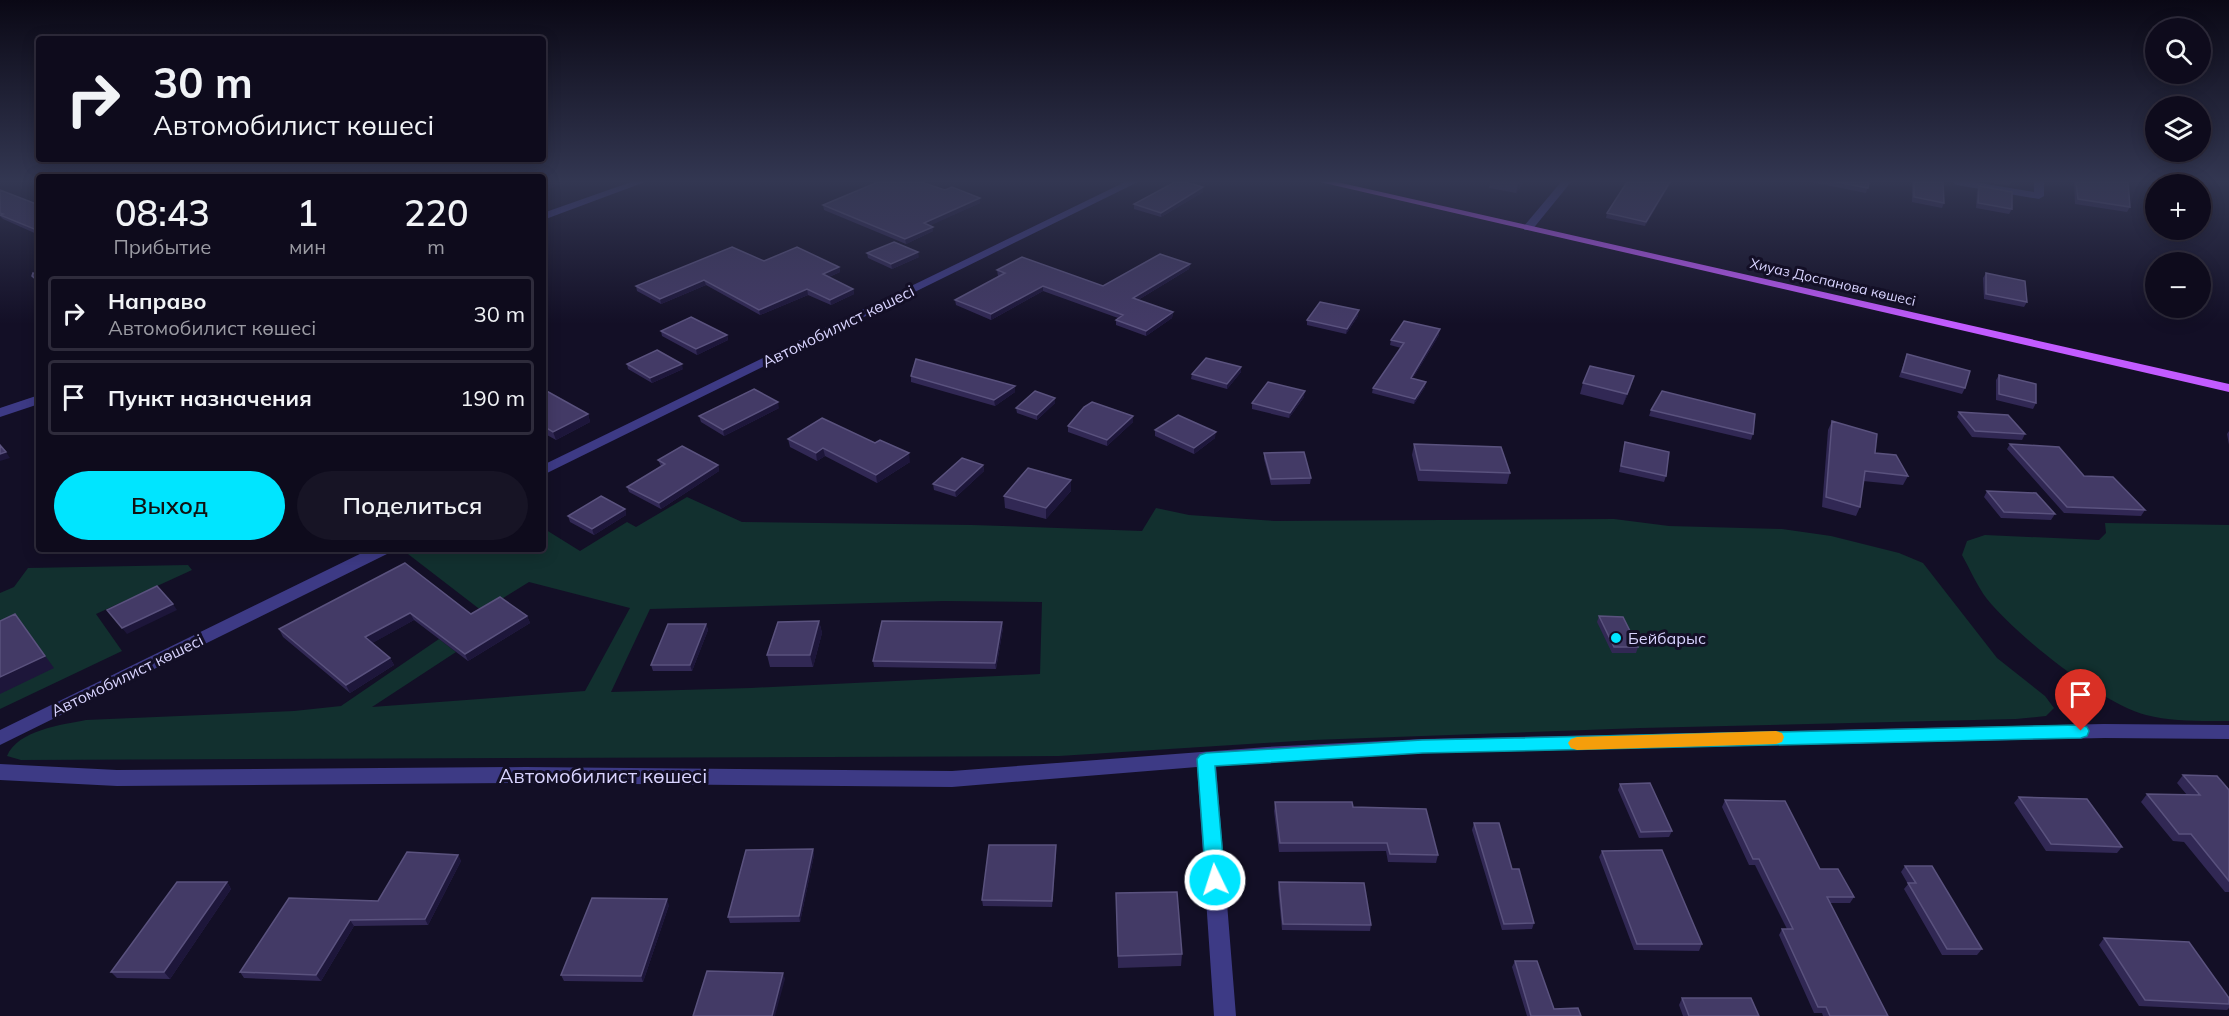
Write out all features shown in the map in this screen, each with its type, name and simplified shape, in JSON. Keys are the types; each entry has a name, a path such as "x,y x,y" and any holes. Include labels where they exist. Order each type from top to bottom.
{"main road":[{"name":"Хиуаз Доспанова көшесі","path":"1534,229 2229,388"}],"street":[{"name":"Автомобилист көшесі","path":"546,470 1036,229"},
{"path":"0,413 36,400"},
{"name":"Автомобилист көшесі","path":"0,738 377,552"},
{"name":"Автомобилист көшесі","path":"0,772 117,778 525,775 952,779 1206,759 1422,746 2058,732 2229,732"},
{"path":"1206,759 1225,1016"}],"green space":[{"path":"687,497 742,522 972,525 1142,531 1156,508 1189,515 1275,521 1614,519 1669,526 1782,529 1831,536 1899,553 1923,563 1997,658 2045,696 2054,708 2046,716 2016,719 1641,728 1312,740 1059,756 21,760 7,756 20,740 30,735 41,730 86,720 294,711 341,706 439,639 456,652 372,707 585,691 630,608 529,582 482,611 408,554 412,552 546,552 546,530 580,551 627,522 636,527","holes":["944,601 1042,602 1040,674 751,688 611,692 650,609"]},
{"path":"2105,523 2229,525 2229,721 2188,721 2156,717 2127,708 2106,697 2061,666 2018,631 1983,594 1962,555 1967,541 1985,535 2099,540 2106,533"},
{"path":"188,565 192,570 96,614 122,651 0,709 0,593 14,587 28,568"}],"building":[{"path":"882,229 927,229 905,239"},
{"path":"894,242 918,252 891,264 867,253"},
{"path":"732,247 764,261 797,247 839,267 823,274 853,289 830,300 807,289 759,310 704,280 660,299 636,286"},
{"path":"1160,254 1190,264 1133,298 1173,312 1146,331 1116,320 1123,315 1043,286 991,314 955,300 1005,273 997,270 1022,257 1103,286"},
{"path":"1986,273 2025,281 2027,302 1986,294"},
{"path":"1320,302 1359,310 1347,329 1307,320"},
{"path":"691,317 727,335 696,349 661,331"},
{"path":"1404,321 1440,329 1411,378 1426,382 1415,399 1373,388 1404,343 1391,340"},
{"path":"657,350 682,364 650,378 627,364"},
{"path":"1907,354 1970,371 1965,388 1902,372"},
{"path":"1206,358 1241,367 1227,384 1192,374"},
{"path":"916,359 1015,386 994,400 911,376"},
{"path":"1590,366 1634,376 1627,394 1583,383"},
{"path":"1999,375 2036,384 2036,403 1999,394"},
{"path":"1268,382 1305,391 1290,413 1252,403"},
{"path":"754,389 778,402 723,430 699,416"},
{"path":"546,391 588,414 553,432 546,428"},
{"path":"1035,391 1055,398 1037,415 1016,408"},
{"path":"1662,391 1755,414 1753,434 1651,410"},
{"path":"1092,402 1133,416 1107,440 1068,426 1084,407"},
{"path":"1959,412 2008,415 2025,434 1975,431"},
{"path":"1178,415 1216,432 1194,448 1155,430"},
{"path":"822,418 875,443 880,440 909,453 876,475 823,448 816,453 788,439"},
{"path":"1832,421 1877,434 1875,453 1896,455 1908,476 1865,471 1860,507 1826,497"},
{"path":"1625,442 1669,452 1666,476 1621,466"},
{"path":"1414,444 1501,447 1510,473 1420,470"},
{"path":"2010,444 2059,447 2084,476 2113,477 2145,510 2067,507"},
{"path":"0,445 6,452 0,454"},
{"path":"682,446 718,465 659,503 627,487 665,464 658,460"},
{"path":"1304,452 1311,478 1271,479 1264,453"},
{"path":"962,458 983,465 955,491 933,484"},
{"path":"1028,468 1071,480 1046,508 1004,496"},
{"path":"1987,491 2036,493 2055,514 2004,512"},
{"path":"601,496 625,509 592,529 568,516"},
{"path":"405,563 471,614 500,597 527,616 465,654 410,613 365,637 390,658 346,685 279,629"},
{"path":"157,586 173,604 122,628 107,610"},
{"path":"15,614 45,656 0,677 0,621"},
{"name":"Бейбарыс","path":"1599,616 1623,617 1638,647 1614,647"},
{"path":"819,621 810,655 767,655 778,622"},
{"path":"882,621 1002,622 995,663 873,661"},
{"path":"668,624 706,624 690,665 651,665"},
{"path":"2183,775 2217,776 2229,790 2229,881 2191,834 2179,834 2147,794 2200,795"},
{"path":"1650,783 1672,831 1641,832 1620,784"},
{"path":"2019,797 2087,799 2122,847 2051,844"},
{"path":"1725,800 1785,801 1820,869 1838,869 1854,897 1827,897 1888,1016 1830,1016 1826,1007 1818,1007 1782,929 1793,929 1759,859 1753,859"},
{"path":"1275,802 1352,802 1353,807 1426,809 1438,855 1390,854 1387,843 1280,843"},
{"path":"1474,823 1499,823 1512,869 1519,869 1534,923 1504,924"},
{"path":"989,845 1056,845 1052,901 982,900"},
{"path":"813,849 799,916 728,917 746,850"},
{"path":"1662,850 1702,944 1637,944 1602,851"},
{"path":"407,852 458,855 425,919 350,920 316,975 240,972 289,898 378,901"},
{"path":"1905,866 1932,866 1982,949 1947,949 1908,883 1916,883"},
{"path":"177,882 227,882 164,972 111,972"},
{"path":"1279,882 1364,883 1371,925 1283,924"},
{"path":"1177,892 1182,954 1118,956 1116,893"},
{"path":"592,898 667,899 641,976 561,975"},
{"path":"2104,938 2189,942 2229,998 2229,1004 2145,1000"},
{"path":"1515,961 1537,961 1554,1009 1578,1008 1581,1016 1531,1016"},
{"path":"707,971 783,973 772,1016 693,1016"},
{"path":"1682,998 1751,998 1759,1016 1689,1016"}],"slow traffic":[{"path":"1577,743 1776,737"}],"place":[{"name":"Бейбарыс","path":"1616,638"}],"route":[{"path":"1215,880 1206,759 1422,746 2081,731"}]}
